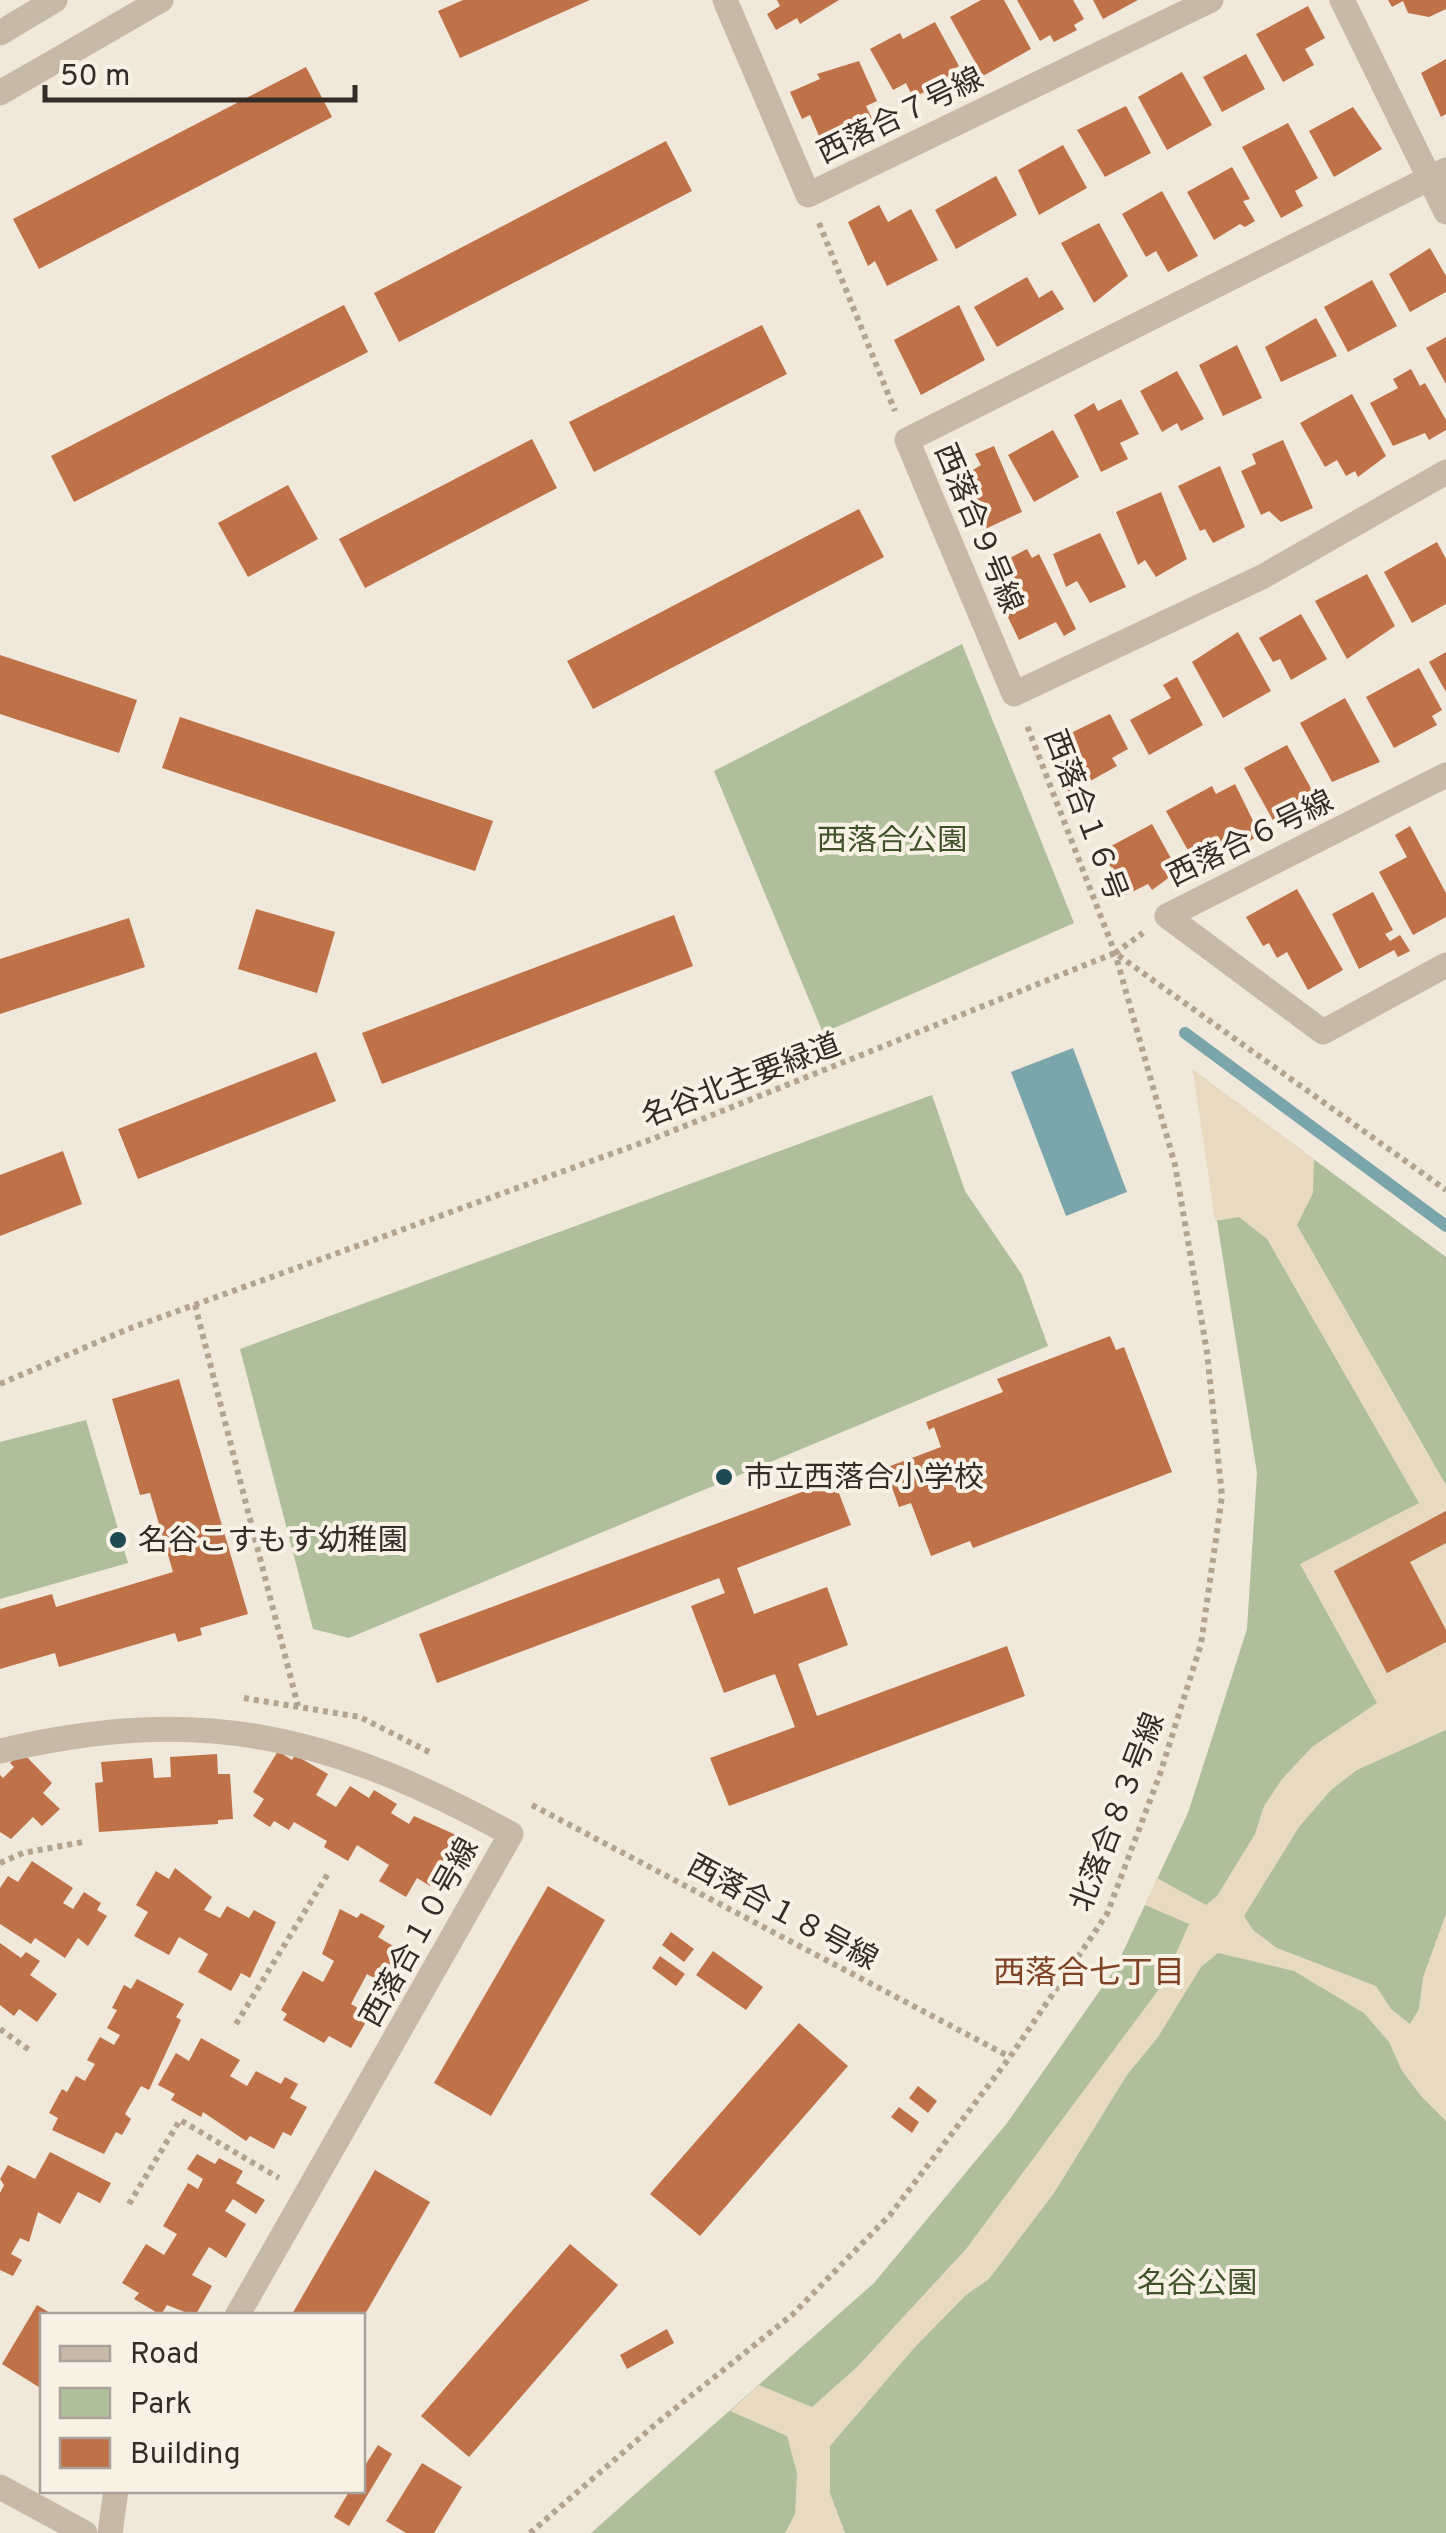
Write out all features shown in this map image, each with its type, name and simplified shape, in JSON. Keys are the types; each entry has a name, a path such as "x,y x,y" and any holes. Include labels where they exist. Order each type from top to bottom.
{"street":[{"path":"0,34 55,0"},
{"path":"0,93 161,0"},
{"name":"西落合７号線","path":"725,0 808,196 1212,0"},
{"path":"1342,0 1437,174 1446,212"},
{"name":"西落合９号線","path":"1014,694 907,440 1437,174"},
{"path":"1014,694 1262,577 1446,472"},
{"name":"西落合６号線","path":"1446,775 1166,916 1323,1032 1446,965"},
{"name":"西落合１０号線","path":"0,1750 110,1732 236,1730 316,1748 388,1772 511,1834 239,2313"},
{"path":"0,2487 85,2533"},
{"path":"110,2533 116,2493"}],"path":[{"path":"808,196 907,440"},
{"name":"西落合１６号","path":"1014,694 1116,953"},
{"path":"1116,953 1446,1190"},
{"name":"名谷北主要緑道","path":"0,1384 194,1305 654,1138 1116,953"},
{"name":"北落合８３号線","path":"530,2533 792,2314 890,2215 1010,2058 1107,1914 1160,1774 1202,1644 1222,1496 1206,1352 1175,1165 1116,953"},
{"path":"194,1305 298,1706"},
{"name":"西落合１８号線","path":"534,1806 1010,2058"},
{"path":"0,1863 23,1853 84,1842"},
{"path":"236,2024 330,1872"},
{"path":"0,2029 32,2052"},
{"path":"129,2204 180,2120 306,2193"}],"green space":[{"name":"西落合公園","path":"962,644 1074,923 823,1033 714,771"},
{"name":"名谷公園","path":"1193,1070 1446,1257 1446,2533 591,2533 874,2283 1007,2123 1115,1969 1188,1813 1247,1629 1257,1473"},
{"path":"932,1095 965,1191 1022,1275 1048,1346 349,1638 313,1629 240,1349"},
{"path":"86,1420 128,1563 0,1599 0,1442"}],"shaded area":[{"path":"1193,1070 1314,1159 1313,1193 1297,1225 1446,1485 1446,1511 1334,1571 1387,1673 1446,1642 1446,1730 1357,1770 1331,1790 1299,1827 1244,1916 1253,1930 1277,1948 1376,1986 1391,2009 1410,2024 1419,2009 1423,1977 1446,1914 1446,2121 1402,2071 1389,2042 1364,2013 1294,1971 1218,1953 1201,1967 1158,2037 1127,2075 1054,2193 989,2279 966,2295 915,2347 830,2446 830,2493 845,2533 785,2533 795,2514 797,2473 787,2436 730,2411 759,2385 812,2407 857,2367 966,2249 1162,1985 1189,1924 1145,1905 1157,1878 1206,1905 1217,1896 1255,1834 1264,1806 1282,1779 1312,1747 1377,1703 1300,1564 1419,1503 1267,1239 1239,1217 1215,1221"},
{"path":"1446,1543 1446,1630 1410,1562"}],"water":[{"path":"1073,1048 1127,1192 1066,1216 1011,1072"}],"building":[{"path":"463,0 590,0 460,58 438,11"},
{"path":"777,0 839,0 800,24 797,18 776,30 767,14 780,6"},
{"path":"981,0 1004,0 1031,49 983,76 950,17"},
{"path":"1017,0 1073,0 1084,19 1074,25 1077,30 1054,42 1050,35 1040,41"},
{"path":"1093,0 1138,0 1103,19"},
{"path":"1388,0 1446,0 1446,9 1429,17 1408,13 1403,1 1392,7"},
{"path":"1308,6 1325,38 1305,49 1314,65 1283,82 1256,34"},
{"path":"935,22 959,66 952,70 959,82 928,100 924,92 913,98 906,83 893,90 870,49 900,33 903,39"},
{"path":"1246,54 1265,89 1222,112 1203,77"},
{"path":"1446,59 1446,114 1441,117 1421,73"},
{"path":"859,61 877,101 866,106 876,127 825,150 810,115 802,119 790,92 820,79 817,74"},
{"path":"306,67 332,117 39,269 13,219"},
{"path":"1182,72 1212,125 1167,150 1138,97"},
{"path":"1126,106 1151,153 1105,177 1077,130"},
{"path":"1353,107 1382,149 1334,177 1309,131"},
{"path":"1288,123 1318,178 1295,191 1303,206 1281,218 1242,147"},
{"path":"666,141 692,191 399,342 374,293"},
{"path":"1063,145 1087,188 1039,215 1018,170"},
{"path":"1232,167 1250,199 1243,201 1255,221 1245,227 1240,224 1214,240 1187,192"},
{"path":"996,176 1017,215 956,249 935,210"},
{"path":"1162,191 1198,256 1168,272 1156,251 1146,257 1122,214"},
{"path":"879,205 888,222 911,209 938,260 887,286 875,261 868,266 848,222"},
{"path":"1099,223 1128,276 1094,303 1061,243"},
{"path":"1430,248 1446,276 1446,292 1410,312 1389,274"},
{"path":"1027,277 1039,298 1052,290 1064,309 997,347 974,307"},
{"path":"1372,280 1397,326 1348,352 1324,307"},
{"path":"344,305 368,352 74,502 51,456"},
{"path":"959,305 985,360 921,395 894,340"},
{"path":"1316,318 1337,356 1281,382 1265,347"},
{"path":"762,325 787,374 594,472 569,422"},
{"path":"1446,337 1446,384 1426,348"},
{"path":"1237,345 1262,398 1223,416 1199,365"},
{"path":"1411,369 1420,386 1425,383 1446,420 1446,430 1429,440 1425,433 1393,446 1370,403 1398,388 1393,379"},
{"path":"1177,371 1204,419 1181,431 1177,423 1162,432 1140,391"},
{"path":"1352,394 1386,456 1358,477 1355,471 1346,476 1337,460 1325,467 1300,423"},
{"path":"1121,399 1139,434 1120,443 1128,459 1101,472 1074,415 1094,403 1098,411"},
{"path":"1053,430 1079,477 1034,502 1008,455"},
{"path":"532,439 557,488 365,588 339,539"},
{"path":"1283,440 1313,508 1281,522 1269,511 1261,515 1241,471 1256,464 1252,454"},
{"path":"994,446 1022,512 983,530 958,479 981,465 975,454"},
{"path":"1220,466 1245,527 1213,543 1205,529 1200,531 1178,486"},
{"path":"288,485 318,539 248,577 218,523"},
{"path":"1161,492 1187,559 1156,577 1145,560 1138,565 1116,512"},
{"path":"859,509 884,557 593,709 567,661"},
{"path":"1100,533 1126,587 1090,603 1077,581 1066,587 1053,554"},
{"path":"1437,542 1446,559 1446,604 1412,623 1384,572"},
{"path":"1027,549 1032,558 1039,554 1076,629 1064,636 1056,622 1019,640 992,584 1007,575 1000,563"},
{"path":"1367,574 1395,626 1347,659 1315,601"},
{"path":"1301,614 1327,659 1291,680 1280,659 1273,662 1259,638"},
{"path":"1238,632 1271,691 1223,718 1192,662"},
{"path":"1446,652 1446,692 1429,662"},
{"path":"0,655 137,700 119,753 0,714"},
{"path":"1419,668 1442,710 1432,716 1437,725 1394,748 1366,697"},
{"path":"1177,677 1203,725 1149,755 1130,720 1171,698 1163,685"},
{"path":"1345,698 1380,762 1332,782 1300,723"},
{"path":"1110,714 1128,749 1112,758 1117,766 1069,793 1046,745"},
{"path":"180,717 493,821 475,871 162,768"},
{"path":"1287,745 1312,790 1298,797 1304,808 1275,824 1244,768"},
{"path":"1235,784 1260,835 1223,856 1214,840 1190,854 1166,811 1212,786 1216,794"},
{"path":"1152,824 1178,871 1152,890 1148,884 1126,895 1102,851"},
{"path":"1410,826 1446,893 1446,917 1413,935 1379,872 1407,857 1395,835"},
{"path":"1297,889 1343,970 1308,990 1287,952 1277,958 1269,943 1263,946 1246,917"},
{"path":"1373,892 1393,930 1385,934 1390,941 1400,935 1410,951 1398,957 1394,950 1359,969 1332,914"},
{"path":"256,909 335,932 317,993 238,969"},
{"path":"674,915 693,966 382,1084 362,1033"},
{"path":"129,918 145,967 0,1014 0,959"},
{"path":"316,1052 336,1101 138,1179 118,1129"},
{"path":"63,1151 82,1204 0,1236 0,1175"},
{"path":"1110,1336 1116,1350 1124,1347 1172,1472 973,1548 970,1541 931,1556 911,1503 899,1507 885,1468 941,1447 934,1427 929,1430 926,1422 1003,1392 997,1379"},
{"path":"179,1379 248,1614 200,1628 202,1635 178,1642 175,1633 59,1667 55,1653 0,1669 0,1609 52,1594 56,1607 173,1572 150,1493 140,1495 112,1399"},
{"path":"834,1480 851,1525 737,1568 754,1614 827,1587 848,1645 798,1664 817,1716 1007,1646 1025,1696 729,1806 710,1758 795,1727 775,1674 724,1693 691,1606 725,1593 719,1578 437,1683 419,1634"},
{"path":"1446,1511 1446,1543 1410,1562 1446,1630 1446,1642 1387,1673 1334,1571"},
{"path":"278,1751 292,1760 295,1755 328,1774 316,1795 336,1807 350,1786 369,1798 374,1790 397,1804 391,1813 409,1824 414,1816 456,1835 430,1886 417,1878 406,1897 379,1881 389,1865 357,1845 348,1861 324,1847 327,1841 294,1822 289,1830 274,1821 270,1827 253,1816 264,1799 253,1792"},
{"path":"22,1752 52,1783 43,1793 60,1809 42,1826 33,1817 11,1839 0,1832 0,1775 3,1778 14,1767 10,1763"},
{"path":"217,1754 218,1774 230,1774 233,1819 218,1820 218,1824 99,1832 95,1783 103,1782 101,1762 152,1758 154,1778 171,1777 170,1757"},
{"path":"32,1861 73,1888 63,1903 73,1909 84,1892 101,1903 97,1910 107,1916 88,1946 78,1938 65,1958 35,1938 31,1944 0,1924 0,1888 8,1876 18,1882"},
{"path":"175,1868 212,1897 204,1910 220,1918 227,1906 249,1918 254,1910 276,1922 250,1978 241,1973 231,1991 198,1972 208,1954 179,1937 169,1955 134,1936 148,1912 136,1905 156,1871 169,1879"},
{"path":"548,1886 605,1920 491,2116 434,2083"},
{"path":"340,1909 357,1918 361,1913 385,1926 378,1937 406,1954 388,1986 367,1974 351,2004 370,2015 351,2048 329,2036 324,2043 283,2020 287,2014 281,2010 303,1971 323,1982 334,1961 322,1954"},
{"path":"671,1932 694,1949 684,1962 662,1945"},
{"path":"0,1943 21,1958 26,1952 40,1961 30,1975 57,1994 37,2022 19,2009 14,2016 0,2005"},
{"path":"713,1951 763,1987 746,2010 696,1975"},
{"path":"660,1956 685,1974 676,1986 652,1968"},
{"path":"137,1979 184,2004 176,2017 181,2020 149,2090 141,2086 125,2114 131,2119 122,2135 116,2132 104,2154 52,2130 58,2118 49,2113 62,2089 67,2092 76,2076 85,2081 95,2064 87,2060 100,2037 114,2045 120,2035 107,2028 117,2010 112,2008 124,1985 131,1989"},
{"path":"799,2023 848,2066 700,2236 650,2194"},
{"path":"201,2038 240,2060 230,2076 247,2086 256,2071 281,2084 285,2077 298,2084 290,2098 307,2107 291,2136 283,2132 274,2149 250,2136 246,2141 203,2112 201,2117 171,2100 175,2094 158,2085 176,2053 189,2061"},
{"path":"918,2086 937,2101 928,2113 909,2098"},
{"path":"899,2107 919,2122 912,2133 891,2117"},
{"path":"50,2152 111,2183 100,2203 78,2192 60,2224 38,2212 29,2242 20,2238 11,2254 22,2260 13,2276 0,2270 0,2193 4,2185 0,2179 8,2165 35,2179"},
{"path":"197,2154 215,2164 219,2158 243,2171 236,2183 265,2200 256,2214 233,2199 225,2211 246,2224 226,2258 209,2247 192,2275 212,2286 197,2313 167,2305 158,2313 134,2299 139,2293 122,2283 146,2244 164,2255 177,2234 163,2226 188,2183 198,2189 203,2179 187,2169"},
{"path":"375,2170 430,2202 365,2314 293,2313"},
{"path":"570,2244 618,2285 469,2457 421,2416"},
{"path":"37,2305 50,2313 40,2313 40,2388 2,2364"},
{"path":"667,2329 674,2343 627,2369 620,2355"},
{"path":"378,2445 392,2454 349,2526 334,2517 348,2493 365,2493 365,2465"},
{"path":"422,2463 462,2487 434,2533 406,2533 386,2521"}],"waterway":[{"path":"1185,1033 1446,1226"}],"place":[{"name":"市立西落合小学校","path":"724,1477"},
{"name":"名谷こすもす幼稚園","path":"118,1540"}],"district":[{"name":"西落合七丁目","path":"1089,1972"}]}
